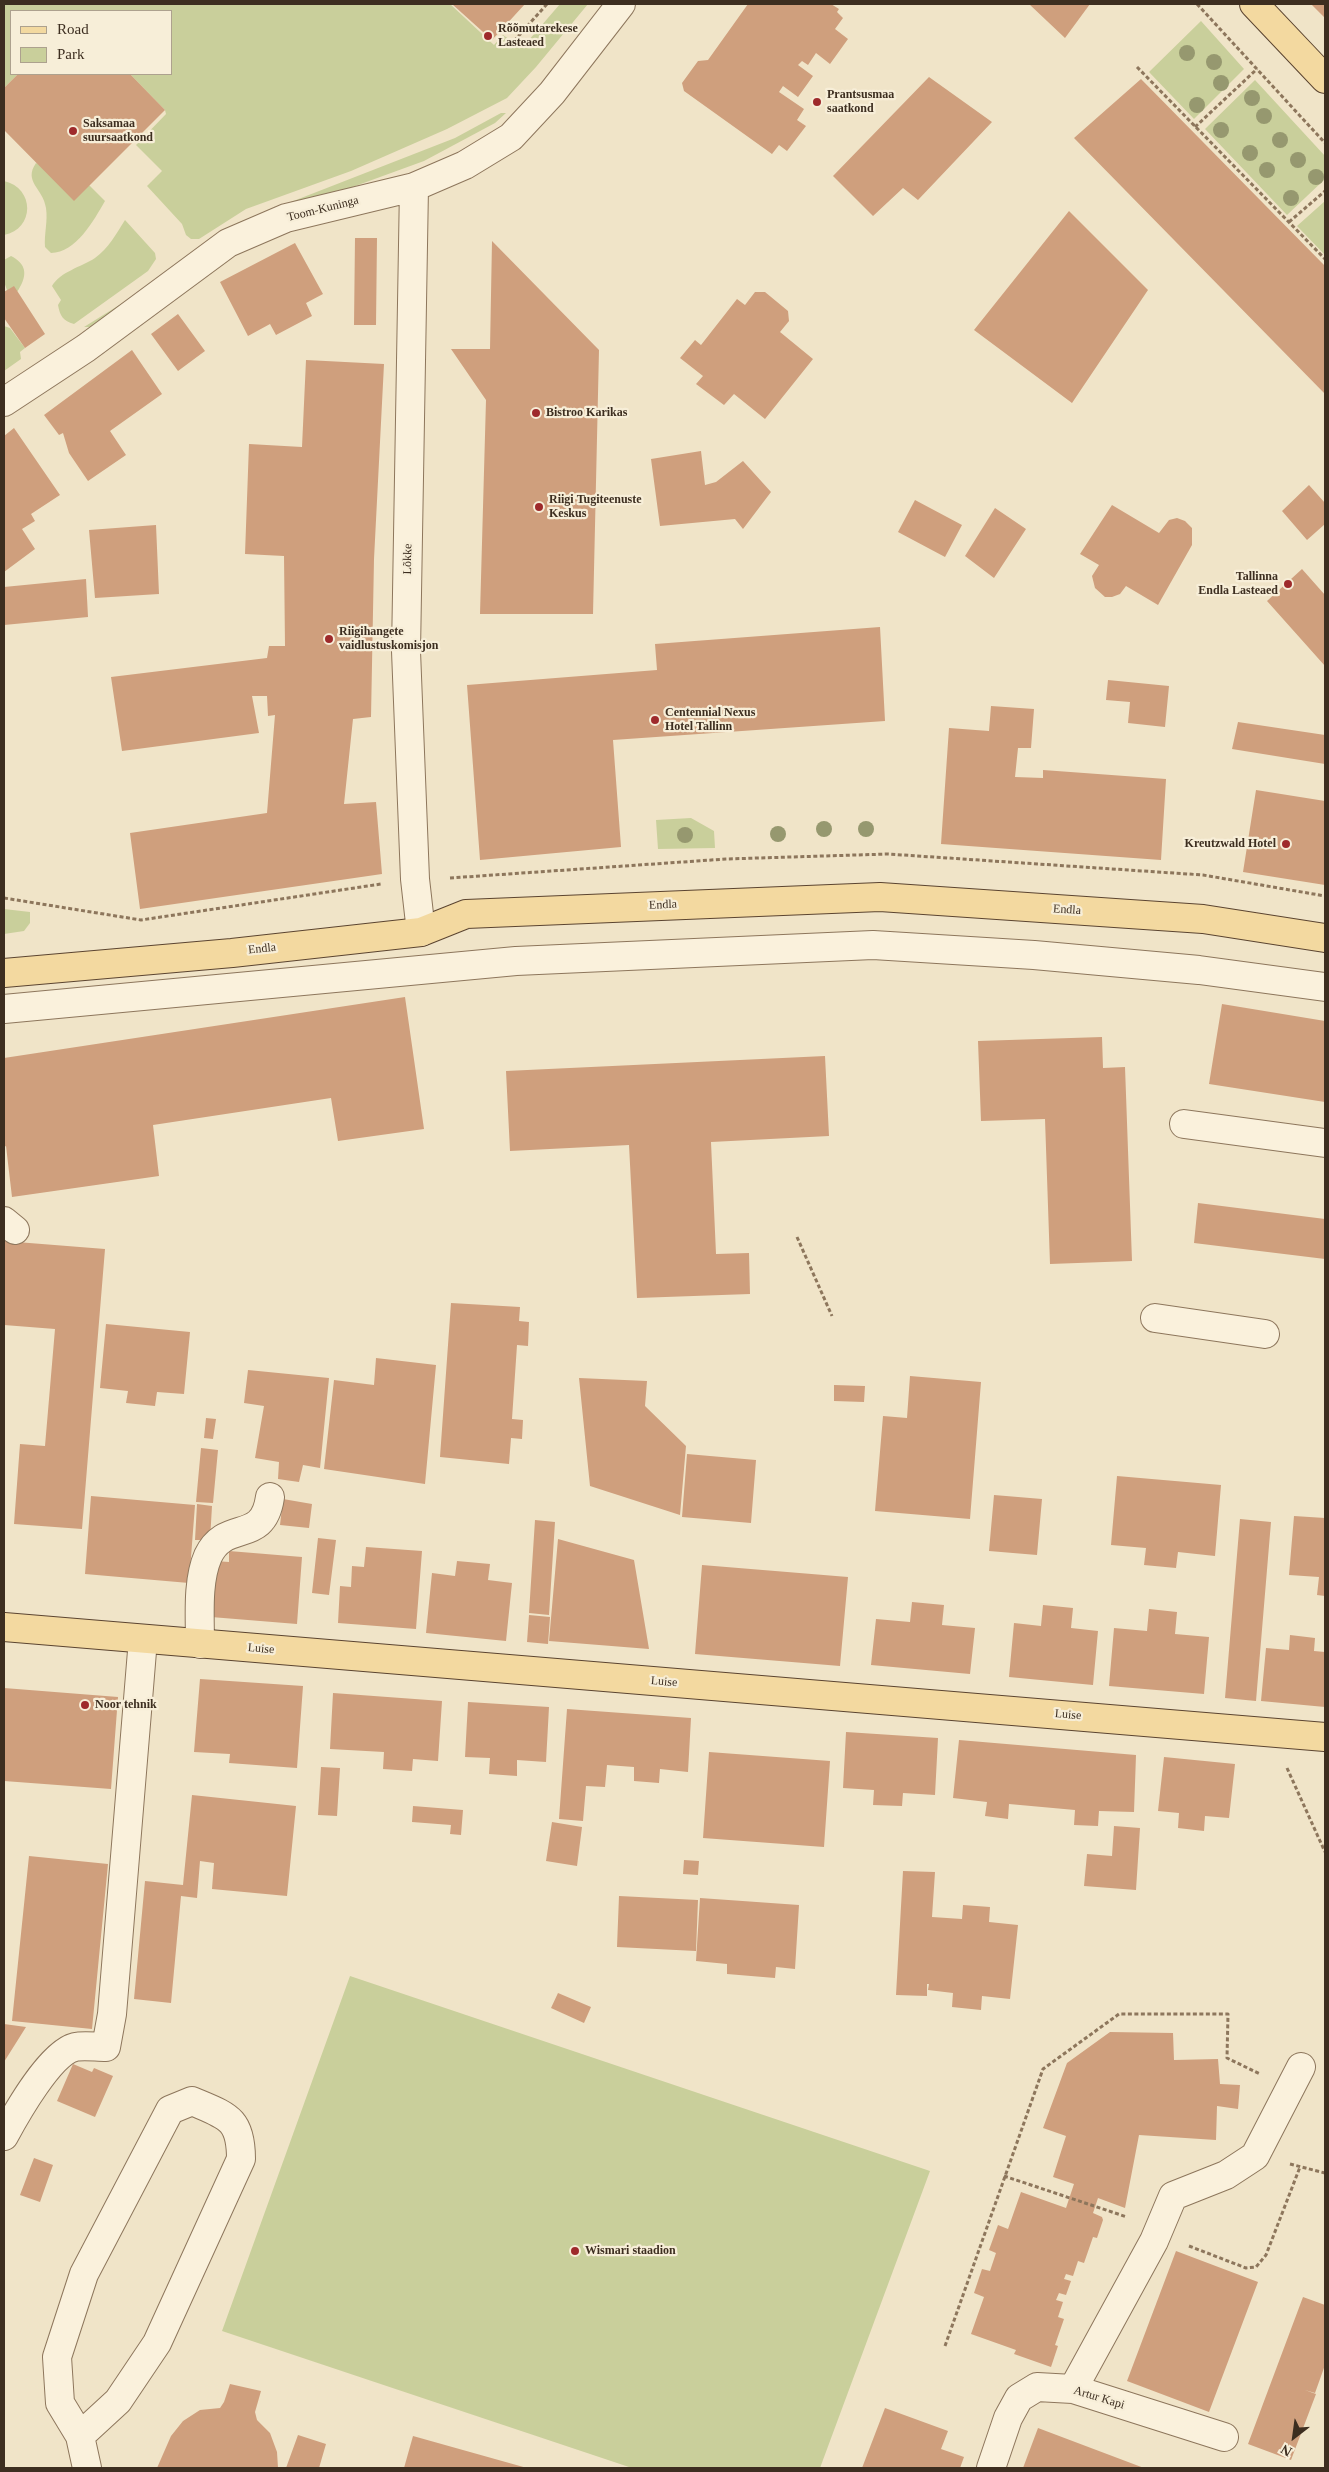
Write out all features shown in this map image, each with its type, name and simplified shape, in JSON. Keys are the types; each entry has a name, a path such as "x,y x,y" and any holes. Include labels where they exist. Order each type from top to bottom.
{"main road":[{"path":"1254,4 1325,80"},
{"name":"Endla","path":"4,973 232,953 421,932 466,914 880,897 1203,919 1325,938"},
{"name":"Luise","path":"4,1627 1325,1737"}],"street":[{"name":"Toom-Kuninga","path":"4,402 86,348 228,243 286,218 414,187 465,165 511,137 552,93 621,4"},
{"name":"Lõkke","path":"414,187 406,651 415,879 421,932"},
{"path":"4,1009 478,963 873,945 1034,954 1199,970 1325,987"},
{"path":"1184,1124 1325,1143"},
{"path":"1155,1318 1265,1334"},
{"path":"200,1644 203,1572 209,1555 218,1542 230,1534 254,1528 268,1512 270,1497"},
{"path":"4,2136 23,2102 51,2064 74,2047 106,2047 112,2014 143,1639"},
{"path":"1073,2389 1159,2228 1173,2196 1226,2175 1255,2156 1295,2078"},
{"path":"80,2436 118,2400 157,2343 241,2159 241,2138 234,2122 192,2101 170,2110 84,2274 58,2357 60,2403 80,2436 86,2468"},
{"name":"Artur Kapi","path":"990,2468 1008,2418 1020,2398 1037,2387 1073,2389 1224,2437"}],"path":[{"path":"514,40 547,4"},
{"path":"1197,4 1325,143"},
{"path":"1137,67 1325,259"},
{"path":"1196,127 1257,69"},
{"path":"1289,222 1325,191"},
{"path":"4,898 141,920 415,879"},
{"path":"797,1237 832,1316"},
{"path":"1273,1732 1325,1852"},
{"path":"945,2346 1042,2069 1119,2014 1228,2014 1227,2058 1295,2078"},
{"path":"1004,2176 1159,2228 1185,2245 1246,2268 1256,2267 1266,2255 1300,2167"}],"green space":[{"path":"4,4 450,4 494,45 503,35 522,48 560,4 588,4 536,67 507,98 447,129 351,171 246,209 199,239 191,239 186,235 182,224 147,186 162,171 136,145 166,114 165,110 131,75 172,75 172,10 10,10 10,75 17,75 4,88"},
{"path":"1201,21 1244,69 1194,119 1149,72"},
{"path":"1255,80 1325,156 1325,179 1287,215 1205,129"},
{"path":"501,113 506,113 495,123 424,161 251,224 98,327 84,327 137,294 237,223 455,138"},
{"path":"36,163 89,185 105,201 76,242 60,252 51,253 45,247 46,208 32,175"},
{"path":"4,181 14,185 21,192 26,200 27,208 26,217 21,225 14,231 4,235"},
{"path":"1325,201 1325,255 1297,226"},
{"path":"125,220 155,253 156,259 148,271 74,324 67,321 60,312 58,305 61,300 52,286 65,273 100,254"},
{"path":"11,256 19,262 23,268 24,275 19,289 4,310 4,292 7,290 4,282 4,260"},
{"path":"4,326 10,328 25,348 20,352 21,359 4,371"},
{"path":"691,818 714,831 715,848 658,849 656,820"},
{"path":"4,909 30,912 30,923 24,931 4,934"},
{"name":"Wismari staadion","path":"350,1976 930,2171 820,2468 632,2468 222,2331"}],"building":[{"path":"452,4 525,4 492,40"},
{"path":"748,4 831,4 839,9 837,12 843,18 835,29 848,39 830,64 816,53 808,65 802,61 798,65 813,76 798,97 783,86 779,92 804,109 797,120 806,126 787,151 779,145 772,154 684,91 682,83 698,61 708,60"},
{"path":"1029,4 1090,4 1065,38"},
{"path":"1311,4 1325,4 1325,18"},
{"path":"17,75 131,75 165,110 74,201 4,130 4,88"},
{"path":"929,77 992,122 918,200 903,188 873,216 833,176"},
{"path":"1141,79 1325,266 1325,394 1074,138"},
{"path":"1069,211 1148,290 1072,403 974,330"},
{"path":"355,238 377,238 376,325 354,325"},
{"name":"Riigi Tugiteenuste Keskus","path":"492,241 599,350 593,614 480,614 486,400 451,349 490,349"},
{"path":"295,243 323,294 306,303 312,316 276,335 270,324 248,336 220,282"},
{"path":"14,286 45,334 25,348 4,318 4,292"},
{"path":"755,292 765,292 788,311 789,321 780,332 813,359 765,419 734,394 724,405 696,384 703,376 680,358 695,340 701,345 737,299 745,305"},
{"path":"178,314 205,351 178,371 151,334"},
{"path":"132,350 162,394 110,431 126,455 88,481 69,453 63,433 59,435 44,415"},
{"path":"306,360 384,364 374,559 371,717 353,719 344,804 376,802 382,874 140,909 130,833 267,813 275,715 268,716 267,696 252,696 259,733 122,751 111,677 267,658 269,646 285,646 284,556 245,554 249,444 302,447"},
{"path":"14,428 60,495 31,514 35,521 22,529 35,549 4,572 4,436"},
{"path":"701,451 705,485 716,482 743,461 771,492 743,529 735,519 660,526 651,459"},
{"path":"1309,485 1325,503 1325,524 1307,540 1282,511"},
{"path":"915,500 962,525 945,557 898,532"},
{"path":"1112,505 1159,533 1169,520 1177,518 1185,521 1192,528 1192,545 1158,605 1126,586 1120,594 1112,597 1105,597 1095,588 1092,576 1099,565 1080,554"},
{"path":"995,508 1026,529 994,578 965,556"},
{"path":"156,525 159,594 95,598 89,530"},
{"path":"1302,569 1325,595 1325,666 1267,601"},
{"path":"86,579 88,617 4,625 4,587"},
{"path":"880,627 885,721 613,740 621,847 480,860 467,685 657,670 655,644"},
{"path":"1108,680 1169,686 1165,727 1128,723 1130,702 1106,700"},
{"path":"991,706 1034,709 1031,748 1018,748 1015,777 1043,778 1043,770 1166,779 1161,860 941,844 949,728 989,731"},
{"path":"1238,722 1325,735 1325,764 1232,749"},
{"name":"Kreutzwald Hotel","path":"1256,790 1325,801 1325,885 1243,872"},
{"path":"405,997 424,1129 338,1141 331,1098 153,1125 159,1176 12,1197 6,1146 4,1147 4,1058"},
{"path":"1222,1004 1325,1021 1325,1102 1209,1084"},
{"path":"1102,1037 1103,1068 1125,1067 1132,1261 1050,1264 1045,1119 981,1121 978,1041"},
{"path":"825,1056 829,1136 711,1142 716,1254 749,1253 750,1294 637,1298 629,1145 510,1151 506,1071"},
{"path":"1198,1203 1325,1219 1325,1259 1194,1243"},
{"path":"4,1241 105,1249 82,1529 14,1524 20,1444 45,1446 55,1329 4,1325"},
{"path":"451,1303 520,1307 519,1321 529,1322 528,1346 517,1345 512,1419 523,1420 522,1439 511,1438 509,1464 440,1457"},
{"path":"106,1324 190,1332 184,1394 157,1392 155,1406 126,1403 128,1391 100,1388"},
{"path":"376,1358 436,1365 425,1484 324,1469 334,1380 374,1385"},
{"path":"248,1370 329,1378 320,1468 303,1465 299,1482 278,1479 279,1462 255,1458 264,1406 244,1403"},
{"path":"910,1376 981,1382 970,1519 875,1511 883,1416 907,1418"},
{"path":"579,1378 647,1381 645,1406 686,1446 680,1515 590,1486"},
{"path":"834,1385 865,1386 864,1402 834,1401"},
{"path":"206,1418 216,1419 213,1439 204,1438"},
{"path":"201,1448 218,1450 213,1503 196,1502"},
{"path":"687,1454 756,1460 751,1523 682,1517"},
{"path":"1117,1476 1221,1485 1215,1556 1178,1552 1176,1568 1144,1565 1146,1548 1111,1545"},
{"path":"994,1495 1042,1499 1037,1555 989,1551"},
{"path":"91,1496 195,1505 189,1583 85,1574"},
{"path":"283,1499 312,1504 309,1528 280,1525"},
{"path":"197,1504 212,1506 210,1540 195,1540"},
{"path":"1294,1516 1325,1518 1325,1596 1317,1595 1319,1577 1289,1575"},
{"path":"1240,1519 1271,1522 1256,1701 1225,1698"},
{"path":"535,1520 555,1522 549,1615 529,1613"},
{"path":"318,1538 336,1540 329,1595 312,1593"},
{"path":"558,1539 634,1560 649,1649 549,1641"},
{"path":"366,1547 422,1551 416,1629 338,1623 340,1586 351,1587 352,1566 364,1567"},
{"path":"229,1551 302,1557 297,1624 211,1617 215,1561 229,1562"},
{"path":"457,1561 490,1564 488,1580 512,1583 506,1641 426,1633 432,1573 455,1576"},
{"path":"702,1565 848,1577 840,1666 695,1654"},
{"path":"912,1602 944,1605 942,1625 975,1628 970,1674 871,1665 876,1619 910,1622"},
{"path":"1043,1605 1073,1608 1071,1628 1098,1631 1093,1685 1009,1677 1014,1623 1041,1626"},
{"path":"1149,1609 1177,1612 1175,1634 1209,1637 1204,1694 1109,1686 1114,1628 1147,1631"},
{"path":"529,1615 550,1617 548,1644 527,1642"},
{"path":"1290,1635 1315,1638 1314,1651 1325,1652 1325,1707 1261,1701 1266,1648 1289,1650"},
{"path":"200,1679 303,1686 297,1768 229,1763 230,1754 194,1752"},
{"path":"4,1688 118,1697 111,1789 4,1781"},
{"path":"333,1693 442,1701 438,1761 413,1759 412,1771 383,1769 384,1752 330,1749"},
{"path":"468,1702 549,1707 546,1762 517,1760 517,1776 489,1774 490,1758 465,1757"},
{"path":"567,1709 691,1718 688,1772 660,1769 659,1783 634,1781 634,1767 607,1765 605,1787 586,1786 583,1821 559,1819"},
{"path":"846,1732 938,1738 935,1795 903,1793 902,1806 873,1805 874,1790 843,1788"},
{"path":"959,1740 1136,1755 1134,1812 1099,1811 1098,1826 1074,1825 1075,1810 1009,1804 1008,1819 985,1816 987,1802 953,1798"},
{"path":"709,1752 830,1761 824,1847 703,1838"},
{"path":"1164,1757 1235,1764 1229,1818 1205,1816 1204,1831 1178,1828 1179,1813 1158,1811"},
{"path":"321,1767 340,1768 337,1816 318,1815"},
{"path":"192,1795 296,1806 287,1896 212,1889 214,1863 200,1861 197,1898 181,1896 171,2003 134,1999 145,1881 183,1885"},
{"path":"413,1806 463,1810 461,1835 450,1834 451,1825 412,1822"},
{"path":"552,1822 582,1827 577,1866 546,1861"},
{"path":"1114,1826 1140,1828 1136,1890 1084,1886 1087,1854 1112,1856"},
{"path":"29,1856 108,1864 92,2029 12,2021"},
{"path":"684,1860 699,1861 698,1875 683,1874"},
{"path":"903,1871 935,1872 932,1917 962,1919 963,1905 990,1907 989,1922 1018,1925 1010,1999 982,1996 981,2010 952,2007 953,1993 928,1990 929,1984 927,1984 927,1996 896,1995"},
{"path":"619,1896 698,1900 696,1951 617,1947"},
{"path":"700,1898 799,1905 795,1969 776,1967 775,1978 727,1974 727,1964 696,1961"},
{"path":"558,1993 591,2007 584,2023 551,2008"},
{"path":"4,2024 26,2027 4,2062"},
{"path":"1110,2032 1173,2033 1174,2060 1218,2059 1220,2084 1240,2085 1238,2109 1217,2106 1216,2140 1139,2135 1125,2208 1098,2198 1093,2213 1102,2217 1103,2220 1097,2238 1093,2237 1084,2263 1078,2261 1073,2276 1066,2274 1064,2279 1071,2281 1066,2295 1059,2293 1056,2300 1063,2302 1058,2317 1064,2319 1055,2345 1058,2346 1051,2367 1014,2354 1016,2350 971,2334 984,2297 974,2293 982,2269 990,2271 996,2253 989,2250 998,2225 1008,2229 1021,2192 1066,2208 1074,2184 1053,2177 1066,2136 1043,2128 1067,2063"},
{"path":"73,2064 92,2072 94,2068 113,2076 95,2117 57,2101"},
{"path":"34,2158 53,2165 40,2202 20,2195"},
{"path":"1176,2251 1258,2282 1209,2412 1127,2381"},
{"path":"1303,2297 1325,2305 1325,2365 1315,2393 1305,2390 1316,2394 1291,2460 1248,2444"},
{"path":"230,2384 261,2391 255,2412 257,2420 270,2433 277,2452 278,2468 157,2468 171,2436 183,2421 200,2410 220,2408"},
{"path":"885,2408 948,2431 941,2449 964,2457 960,2468 862,2468"},
{"path":"1038,2428 1144,2468 1023,2468"},
{"path":"298,2435 326,2444 319,2468 286,2468"},
{"path":"413,2436 527,2468 404,2468"}],"place":[{"name":"Rõõmutarekese Lasteaed","path":"488,36"},
{"name":"Prantsusmaa saatkond","path":"817,102"},
{"name":"Saksamaa suursaatkond","path":"73,131"},
{"name":"Bistroo Karikas","path":"536,413"},
{"name":"Riigi Tugiteenuste Keskus","path":"539,507"},
{"name":"Tallinna Endla Lasteaed","path":"1288,584"},
{"name":"Riigihangete vaidlustuskomisjon","path":"329,639"},
{"name":"Centennial Nexus Hotel Tallinn","path":"655,720"},
{"name":"Kreutzwald Hotel","path":"1286,844"},
{"name":"Noor tehnik","path":"85,1705"},
{"name":"Wismari staadion","path":"575,2251"}]}
